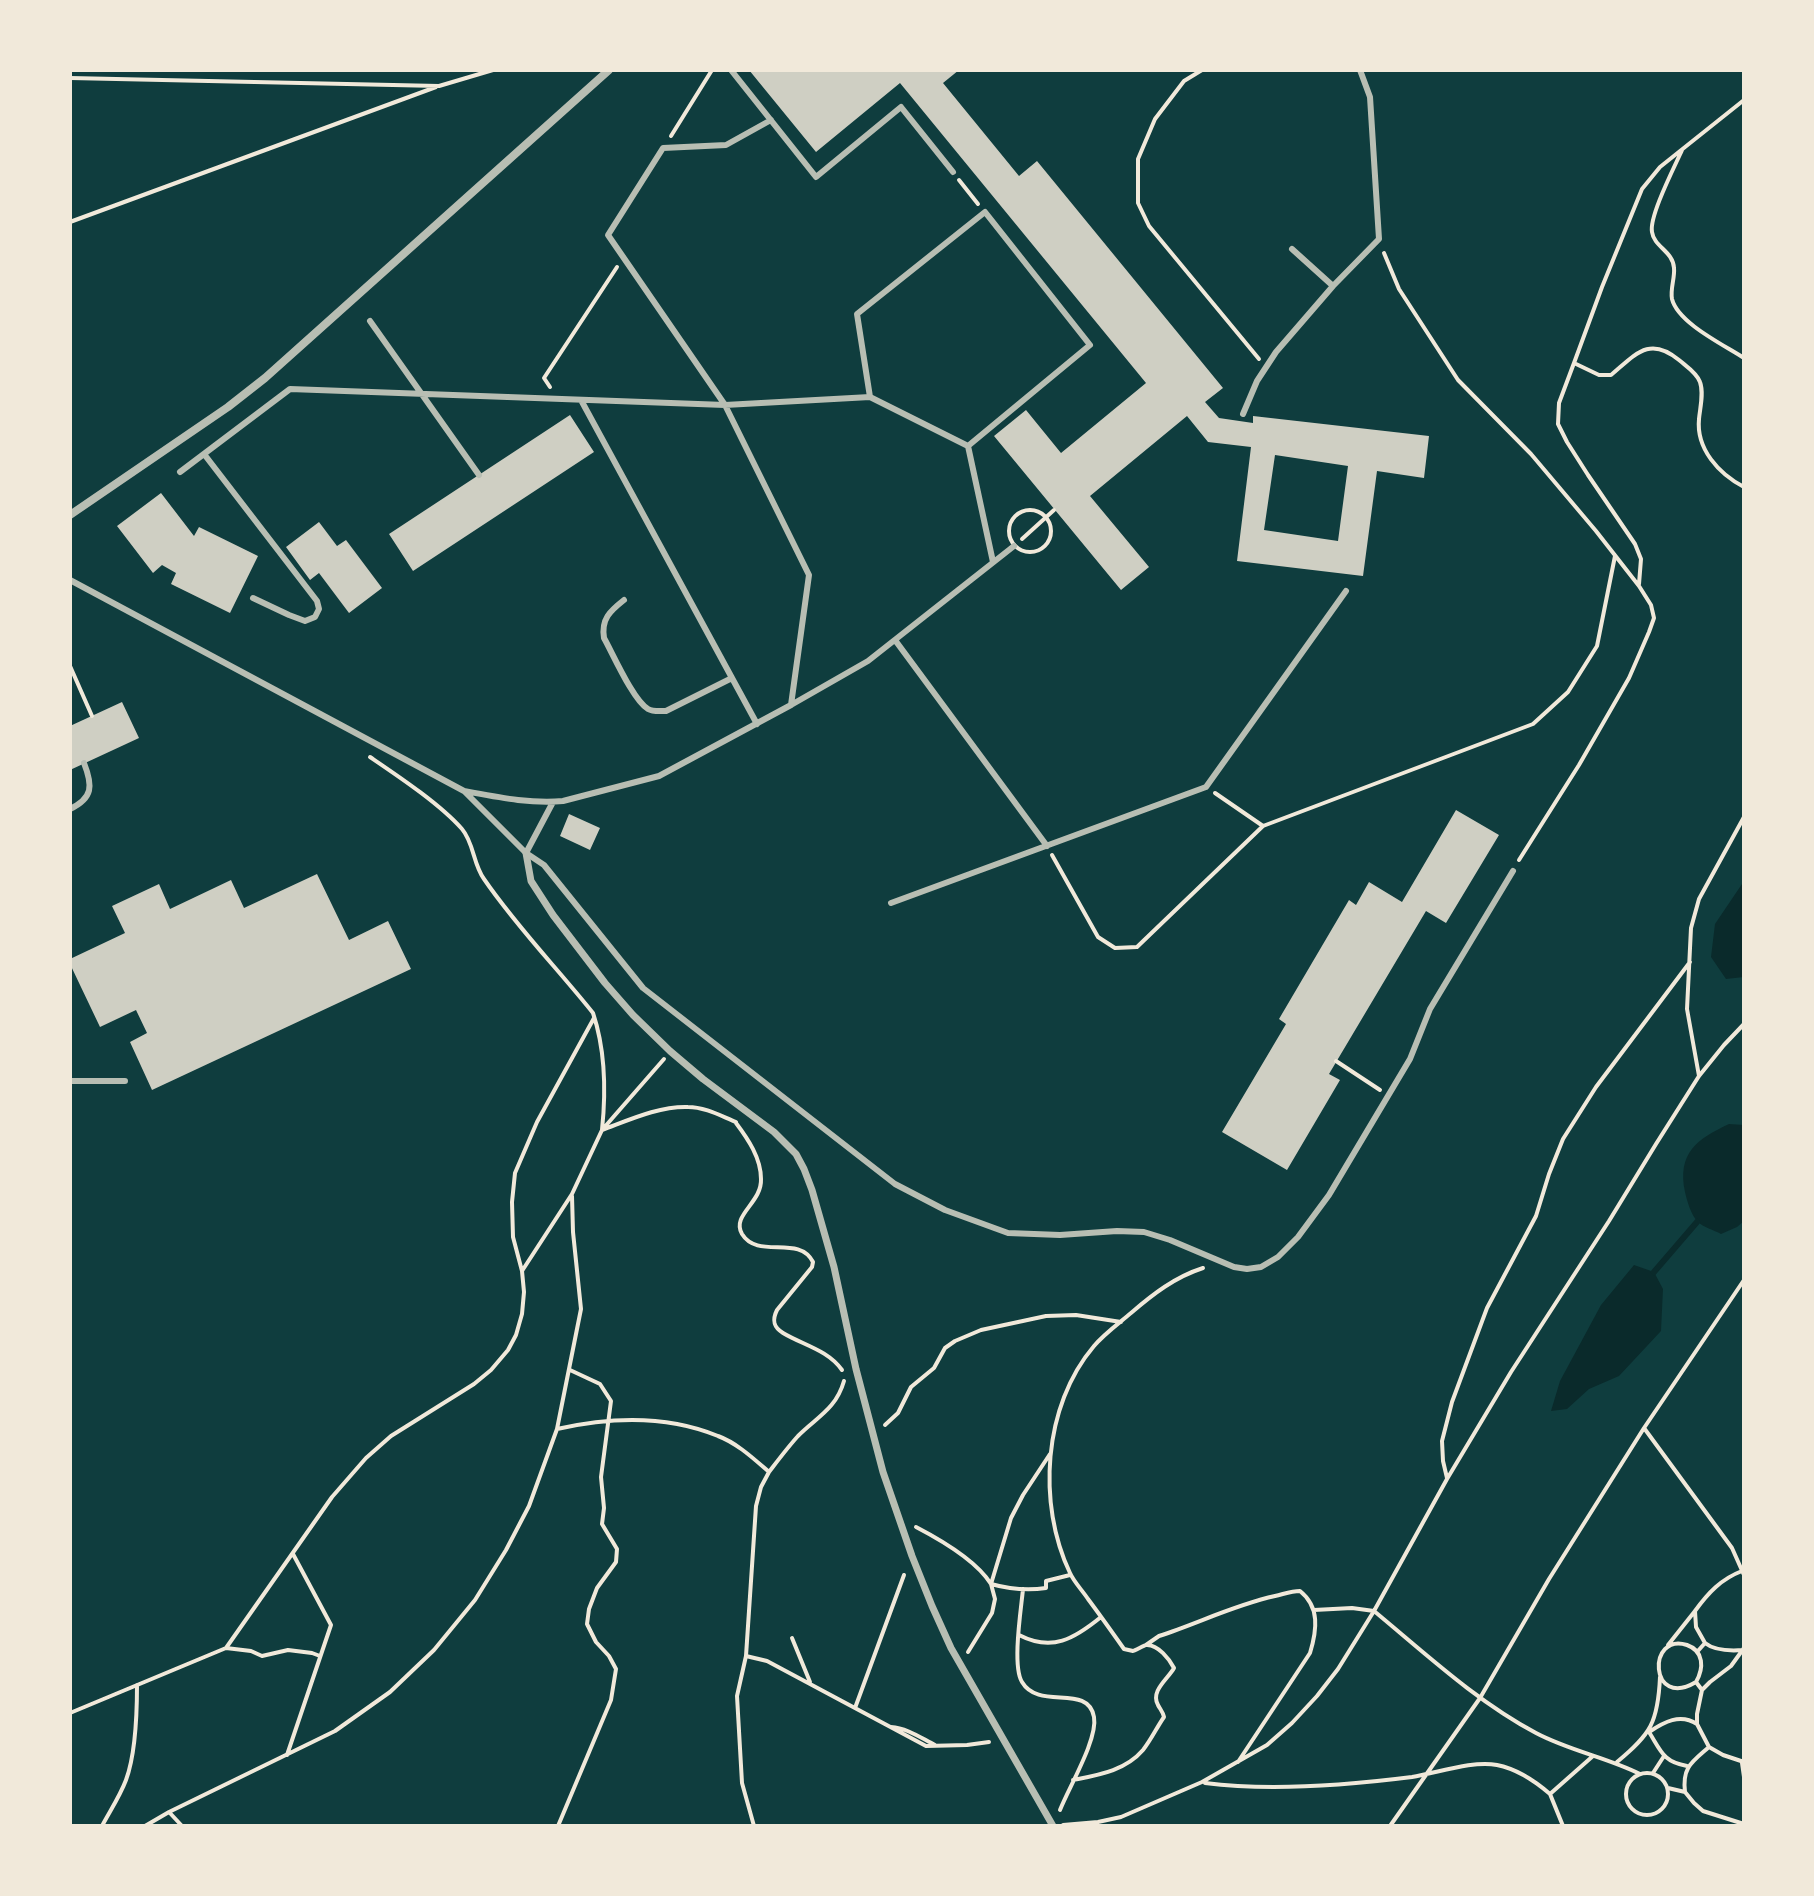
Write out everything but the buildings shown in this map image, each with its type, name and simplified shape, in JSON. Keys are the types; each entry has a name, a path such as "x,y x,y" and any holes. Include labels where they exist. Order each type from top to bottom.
{"street":[{"path":"70,515 228,407 265,378 609,70"},
{"path":"526,853 531,881 553,915 633,1015 670,1051 774,1132 796,1154 812,1190 834,1267 883,1472 912,1556 932,1606 961,1664 1054,1826"}],"lane":[{"path":"731,70 816,177 901,107 953,172"},
{"path":"1243,414 1265,367 1333,286 1379,239 1370,97 1360,70"},
{"path":"771,120 726,145 663,148 608,235 725,405 809,575 791,705"},
{"path":"870,397 857,314 985,212 1090,345 968,446"},
{"path":"1292,249 1333,286"},
{"path":"370,321 479,475"},
{"path":"180,472 290,389 725,405 870,397 968,446"},
{"path":"581,400 757,724"},
{"path":"968,446 993,562"},
{"path":"204,454 317,601 319,609 315,617 305,621 253,598"},
{"path":"464,791 504,799 553,802 659,776 868,661 1014,546"},
{"path":"70,580 464,791 526,853 544,865 643,988 895,1184 945,1210 1008,1233 1144,1232 1247,1269 1261,1267 1278,1257 1298,1237 1329,1195 1410,1059 1430,1009 1513,871"},
{"path":"891,903 1206,787 1346,591"},
{"path":"624,600 609,611 603,627 604,638 638,700 648,709 666,711 732,678"},
{"path":"895,640 1047,846"},
{"path":"70,809 82,804 90,792 90,776 84,763"},
{"path":"526,853 553,802"},
{"path":"70,1081 125,1081"}],"path":[{"path":"70,222 439,86 493,70"},
{"path":"663,148 712,70"},
{"path":"1202,70 1184,81 1155,119 1138,159 1138,203 1149,226 1265,367"},
{"path":"70,78 439,86"},
{"path":"1639,586 1641,559 1635,544 1567,442 1558,424 1559,403 1642,189 1660,167 1744,100"},
{"path":"1684,147 1657,211 1652,232 1671,256 1674,268 1672,298 1679,313 1744,358"},
{"path":"953,172 985,212"},
{"path":"1379,239 1399,289 1458,380 1531,454 1639,586 1651,605 1654,618 1629,678 1513,871"},
{"path":"557,399 544,378 623,257"},
{"path":"1574,363 1599,375 1611,375 1636,353 1649,348 1666,349 1691,369 1700,381 1698,425 1702,444 1716,467 1744,487"},
{"path":"1016,516 1028,510 1046,517 1051,531 1047,545"},
{"path":"1033,529 1054,510"},
{"path":"1047,846 1098,937 1115,948 1137,947 1263,826 1533,724 1568,692 1597,646 1615,556"},
{"path":"70,666 92,716"},
{"path":"364,754 425,797 464,831 482,877 584,1002 597,1027 604,1105 602,1130"},
{"path":"1206,787 1263,826"},
{"path":"1699,1076 1687,1009 1691,928 1699,899 1744,817"},
{"path":"1447,1479 1442,1441 1452,1402 1487,1308 1536,1216 1563,1139 1596,1087 1690,962"},
{"path":"226,1648 332,1497 366,1458 391,1436 474,1384 508,1350 522,1314 524,1292 513,1237 515,1173 537,1122 594,1018"},
{"path":"1054,1826 1121,1817 1202,1782 1267,1745 1317,1696 1338,1669 1374,1611 1511,1372 1699,1076 1744,1024"},
{"path":"522,1271 572,1194 602,1130 670,1051"},
{"path":"1336,1061 1388,1096"},
{"path":"602,1130 638,1117 689,1107 717,1113 735,1122 759,1121"},
{"path":"735,1122 754,1150 762,1180 759,1195 740,1218 740,1231 746,1239 759,1245 799,1248 809,1253 813,1262 773,1317 777,1329 824,1353 840,1367 844,1380 834,1402 802,1432 769,1472 756,1506 746,1656 737,1696 742,1783 754,1826"},
{"path":"145,1826 335,1731 390,1692 434,1650 475,1600 529,1506 557,1429 581,1309 572,1194"},
{"path":"1226,1264 1197,1270 1168,1284 1094,1346 1075,1374 1057,1417 1050,1491 1057,1535 1071,1575 1124,1649 1133,1651 1159,1636 1252,1601 1300,1591 1309,1598 1314,1610 1315,1636 1310,1653 1237,1764"},
{"path":"1390,1826 1480,1698 1549,1579 1644,1428 1744,1280"},
{"path":"873,1433 898,1413 911,1387 934,1368 945,1348 955,1341 981,1330 1046,1316 1076,1315 1121,1322"},
{"path":"843,1372 856,1369"},
{"path":"558,1826 611,1700 616,1669 587,1624 597,1588 616,1562 617,1549 602,1524 601,1477 611,1401 600,1384 570,1370"},
{"path":"557,1429 582,1423 636,1419 685,1426 719,1436 769,1472"},
{"path":"1644,1428 1732,1548 1743,1572 1732,1575 1716,1586 1664,1650 1658,1663 1660,1677 1656,1714 1649,1732"},
{"path":"991,1584 1011,1518 1052,1452"},
{"path":"900,1519 971,1562 991,1584 995,1599 992,1613 961,1664"},
{"path":"287,1755 331,1625 292,1553"},
{"path":"855,1708 912,1556"},
{"path":"991,1584 1023,1589 1046,1588 1046,1581 1071,1575"},
{"path":"1023,1589 1018,1674 1023,1685 1043,1696 1083,1700 1090,1704 1094,1714 1092,1740 1058,1814"},
{"path":"1314,1610 1352,1608 1374,1611 1480,1698 1535,1732 1566,1747 1617,1762 1640,1774"},
{"path":"1695,1611 1696,1627 1710,1647 1732,1651 1743,1649"},
{"path":"1019,1635 1040,1644 1051,1643 1084,1631 1101,1617"},
{"path":"792,1638 811,1685"},
{"path":"1697,1652 1705,1643"},
{"path":"1660,1677 1665,1683 1679,1689 1696,1682 1701,1673 1697,1652 1685,1644 1664,1650"},
{"path":"1073,1780 1104,1774 1128,1763 1143,1750 1164,1717 1156,1694 1173,1673 1173,1665 1159,1650 1146,1645"},
{"path":"70,1713 226,1648 251,1651 262,1656 288,1650 320,1656"},
{"path":"1743,1649 1731,1666 1702,1690 1697,1724 1709,1747 1743,1762 1744,1777"},
{"path":"746,1656 767,1661 926,1746 1003,1740"},
{"path":"1696,1682 1702,1690"},
{"path":"102,1826 126,1780 133,1744 137,1685"},
{"path":"1617,1762 1661,1724 1674,1719 1690,1720 1697,1724"},
{"path":"1649,1732 1664,1756 1676,1764 1687,1766"},
{"path":"1685,1792 1687,1766 1709,1747"},
{"path":"1550,1794 1593,1756"},
{"path":"1653,1773 1664,1756"},
{"path":"1202,1782 1233,1785 1368,1782 1468,1766 1496,1765 1533,1779 1550,1794 1563,1826"},
{"path":"1653,1773 1668,1788 1667,1801 1658,1813 1636,1813 1627,1802 1629,1782 1640,1774 1653,1773"},
{"path":"1668,1788 1685,1792 1703,1811 1744,1824"},
{"path":"169,1812 182,1826"}],"water":[{"path":"1744,881 1744,977 1726,979 1711,957 1715,924"},
{"path":"1729,1124 1744,1125 1744,1221 1721,1234 1700,1224 1693,1216 1683,1178 1687,1157 1692,1149 1708,1135"},
{"path":"1634,1265 1654,1272 1663,1289 1661,1331 1619,1376 1589,1389 1567,1409 1551,1411 1560,1381 1601,1305"}],"waterway":[{"path":"1654,1272 1697,1222"}]}
